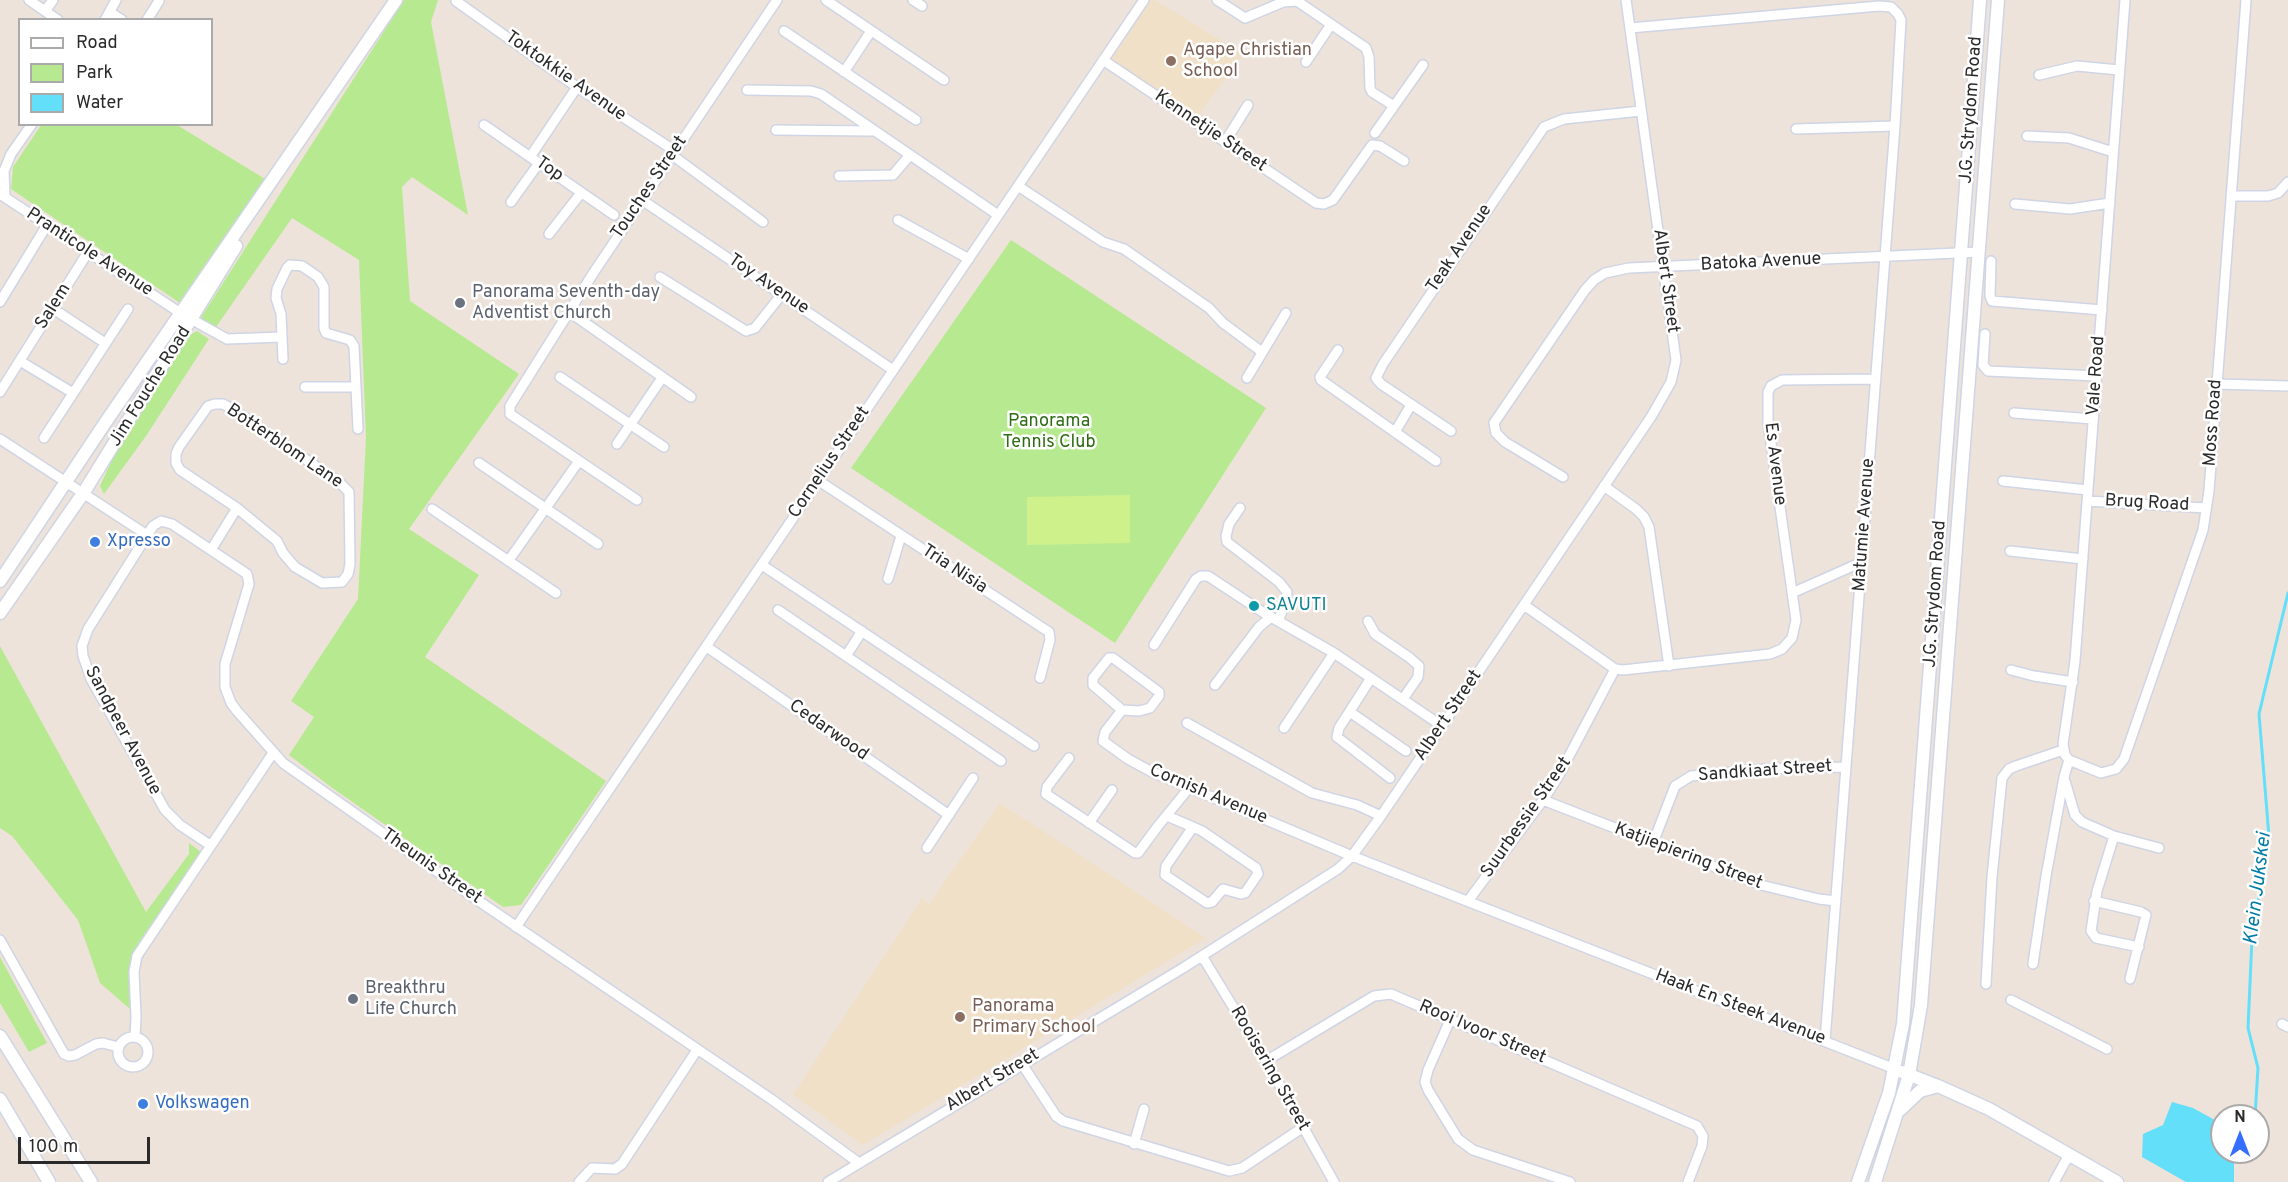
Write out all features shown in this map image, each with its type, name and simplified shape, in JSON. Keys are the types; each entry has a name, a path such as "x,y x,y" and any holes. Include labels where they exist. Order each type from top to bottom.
{"street":[{"path":"29,0 55,18"},
{"path":"45,11 53,0"},
{"path":"108,16 116,0"},
{"name":"Jim Fouche Road","path":"0,613 84,492 187,317 291,155 396,0"},
{"name":"Touches Street","path":"579,461 510,414 510,405 568,311 777,0"},
{"path":"826,0 944,80"},
{"name":"Cornelius Street","path":"516,927 1144,0"},
{"path":"1217,0 1245,18 1283,2 1297,2 1366,48 1369,57 1370,88 1372,92 1394,106"},
{"name":"Albert Street","path":"828,1182 1202,956 1328,877 1352,856 1381,816 1524,605 1657,407 1674,373 1676,360 1626,0"},
{"name":"J.G. Strydom Road","path":"1858,1182 1883,1113 1895,1070 1903,1024 1980,0"},
{"name":"J.G. Strydom Road","path":"1875,1182 1909,1075 1917,1037 1924,970 1998,0"},
{"name":"Vale Road","path":"2063,750 2073,682 2125,0"},
{"name":"Moss Road","path":"2069,760 2101,773 2116,769 2124,759 2193,564 2206,508 2246,0"},
{"path":"148,18 159,1"},
{"name":"Toktokkie Avenue","path":"456,1 673,153 763,222"},
{"name":"Matumie Avenue","path":"1630,28 1879,6 1895,10 1901,25 1825,1041"},
{"path":"1306,62 1330,26"},
{"path":"784,31 916,120"},
{"path":"844,72 871,31"},
{"name":"Kennetjie Street","path":"1103,60 1316,203 1324,204 1333,200 1372,145 1380,146 1404,161"},
{"path":"1375,133 1423,65"},
{"path":"2039,75 2077,66 2119,70"},
{"path":"530,157 577,87"},
{"path":"747,90 816,92 998,215"},
{"path":"1225,142 1248,105"},
{"name":"Teak Avenue","path":"1451,431 1377,380 1380,369 1539,132 1550,124 1564,119 1641,111"},
{"name":"Top","path":"484,125 614,215"},
{"name":"Pranticole Avenue","path":"31,126 4,171 2,195 187,317 230,340 282,337"},
{"path":"1796,129 1895,126"},
{"path":"776,130 872,131"},
{"path":"2027,136 2069,138 2113,152"},
{"path":"839,177 893,175 910,155"},
{"path":"510,202 539,163"},
{"path":"2231,196 2268,196 2278,193 2288,182"},
{"path":"1018,186 1103,242 1124,249 1209,308 1223,323 1262,352"},
{"path":"549,234 581,192"},
{"name":"Toy Avenue","path":"642,200 893,370"},
{"path":"2015,204 2070,209 2110,203"},
{"path":"898,220 969,259"},
{"path":"1,297 47,225"},
{"name":"Salem","path":"0,392 88,252"},
{"name":"Batoka Avenue","path":"1563,477 1505,442 1494,429 1496,418 1566,316 1594,280 1605,273 1663,267 1979,252"},
{"path":"1991,261 1990,296 1992,301 2102,310"},
{"path":"283,359 277,289 290,265 302,266 318,277 324,287 326,333 350,340 354,346 358,429"},
{"path":"660,277 741,330 746,331 755,328 782,294"},
{"path":"52,308 105,344"},
{"path":"44,438 128,309"},
{"path":"568,311 691,397"},
{"path":"1246,378 1286,313"},
{"name":"Jim Fouche Road","path":"0,581 67,481 187,317"},
{"path":"1985,334 1983,365 1988,371 2097,376"},
{"path":"1338,350 1320,377 1322,380 1436,461"},
{"path":"20,361 73,393"},
{"path":"560,377 664,447"},
{"path":"618,444 662,378"},
{"name":"Es Avenue","path":"1669,666 1770,654 1787,646 1796,626 1768,422 1768,392 1771,386 1782,380 1876,379"},
{"path":"2217,384 2288,386"},
{"path":"305,387 356,387"},
{"name":"Botterblom Lane","path":"223,404 232,409 339,482 349,492 350,564 345,579 336,583 322,583 296,567 283,553 277,541 237,508 188,477 176,463 179,447 208,405 223,404"},
{"path":"1395,432 1412,405"},
{"path":"2014,412 2093,420"},
{"path":"0,439 147,535 157,522 161,521 172,524 211,550 237,508"},
{"path":"508,560 579,461 637,500"},
{"path":"479,463 597,544"},
{"name":"Tria Nisia","path":"819,481 1049,632 1050,640 1040,678"},
{"path":"2003,481 2088,490"},
{"path":"1524,605 1615,669 1640,670 1669,666 1649,526 1636,509 1604,486"},
{"name":"Brug Road","path":"2087,501 2206,508"},
{"path":"1215,685 1259,627 1286,602 1287,592 1279,582 1227,542 1229,524 1240,508"},
{"path":"432,509 556,593"},
{"name":"Sandpeer Avenue","path":"147,535 88,629 82,646 83,656 91,679 165,810 180,825 210,845"},
{"path":"888,579 901,536"},
{"name":"Theunis Street","path":"211,550 243,571 249,579 225,664 225,687 227,696 237,711 273,753 304,779 860,1163"},
{"path":"2010,551 2083,559"},
{"path":"1792,593 1862,562"},
{"path":"762,565 1034,746"},
{"path":"1154,645 1196,579 1201,576 1214,579 1271,617 1334,654 1442,726"},
{"path":"778,610 1001,761"},
{"path":"1368,621 1375,634 1419,666 1418,677 1403,699"},
{"path":"846,656 862,631"},
{"name":"Cedarwood","path":"707,647 949,815"},
{"path":"1284,728 1334,654"},
{"path":"1109,658 1113,658 1159,693 1147,710 1134,712 1122,710 1093,682 1093,678 1109,658"},
{"name":"Suurbessie Street","path":"1468,901 1543,800 1572,753 1615,669"},
{"path":"2012,670 2073,682"},
{"path":"1371,678 1337,730 1337,737 1390,778"},
{"name":"Cornish Avenue","path":"1122,710 1103,738 1105,743 1142,767 1352,856"},
{"path":"1350,712 1406,751"},
{"path":"1187,723 1312,793 1357,805 1381,816"},
{"path":"1986,984 1992,877 2002,778 2009,769 2063,750 2069,760 2064,777 2033,964"},
{"path":"135,1037 137,1027 134,972 137,956 273,753"},
{"path":"1070,758 1047,787 1046,794 1136,854 1190,788"},
{"name":"Sandkiaat Street","path":"1653,843 1672,793 1679,782 1686,778 1711,773 1765,769 1846,767"},
{"path":"2064,777 2078,819 2114,836 2159,848"},
{"path":"927,848 973,778"},
{"path":"1089,823 1112,790"},
{"name":"Katjiepiering Street","path":"1543,800 1769,888 1836,901"},
{"path":"1167,816 1193,827 1256,867 1258,874 1245,893 1223,889 1212,902 1207,903 1165,875 1166,866 1193,827"},
{"path":"2114,836 2094,901 2091,926 2093,935 2096,938 2139,947"},
{"name":"Haak En Steek Avenue","path":"1352,856 1938,1086 1989,1109 2113,1180"},
{"path":"2094,901 2144,913 2146,920 2130,980"},
{"path":"0,940 64,1054 75,1055 96,1044 103,1043 118,1047"},
{"name":"Rooisering Street","path":"1202,956 1266,1061 1334,1182"},
{"name":"Rooi Ivoor Street","path":"1266,1061 1380,994 1391,994 1697,1126 1701,1132 1702,1146 1688,1182"},
{"path":"2012,1000 2107,1049"},
{"path":"1451,1018 1425,1082 1458,1139 1473,1150 1570,1182"},
{"path":"0,1036 91,1182"},
{"path":"135,1037 143,1041 148,1048 147,1058 141,1065 132,1068 123,1064 118,1056 118,1047 125,1039 135,1037"},
{"path":"579,1182 592,1168 615,1169 622,1164 697,1050"},
{"path":"1022,1064 1059,1119 1201,1164 1233,1171 1242,1168 1302,1128"},
{"path":"1896,1117 1916,1094 1938,1086"},
{"path":"0,1099 49,1182"},
{"path":"1134,1144 1144,1109"},
{"path":"2054,1182 2069,1155"}],"shaded area":[{"name":"Agape Christian School","path":"1144,0 1155,0 1243,54 1194,122 1103,60"},
{"name":"Panorama Primary School","path":"1000,803 1206,938 863,1145 793,1095 922,898 929,904"}],"green space":[{"path":"404,0 438,0 431,22 468,215 412,177 402,187 410,301 519,374 409,529 479,575 425,657 606,781 521,905 503,907 289,755 314,717 291,701 358,599 366,438 359,260 292,218 216,327 200,319"},
{"path":"40,126 179,126 265,179 180,303 11,189 13,167"},
{"name":"Panorama Tennis Club","path":"1011,240 1266,408 1115,643 851,468"},
{"path":"197,331 209,339 146,436 104,494 100,486 112,460 186,337"},
{"path":"1130,495 1130,543 1027,545 1027,497"},
{"path":"0,646 146,912 189,854 189,843 201,852 139,942 129,966 130,1009 100,983 78,920 12,836 0,828"},
{"path":"0,957 47,1043 29,1052 0,1003"}],"water":[{"path":"2172,1102 2193,1108 2210,1117 2210,1164 2234,1164 2234,1182 2186,1182 2142,1157 2143,1134 2163,1125"}],"waterway":[{"name":"Klein Jukskei","path":"2256,1104 2258,1068 2248,1028 2252,938 2269,837 2259,714 2288,593"}],"place":[{"name":"Agape Christian School","path":"1171,61"},
{"name":"Panorama Seventh-day Adventist Church","path":"460,303"},
{"name":"Xpresso","path":"95,542"},
{"name":"SAVUTI","path":"1254,606"},
{"name":"Breakthru Life Church","path":"353,999"},
{"name":"Panorama Primary School","path":"960,1017"},
{"name":"Volkswagen","path":"143,1104"}]}
